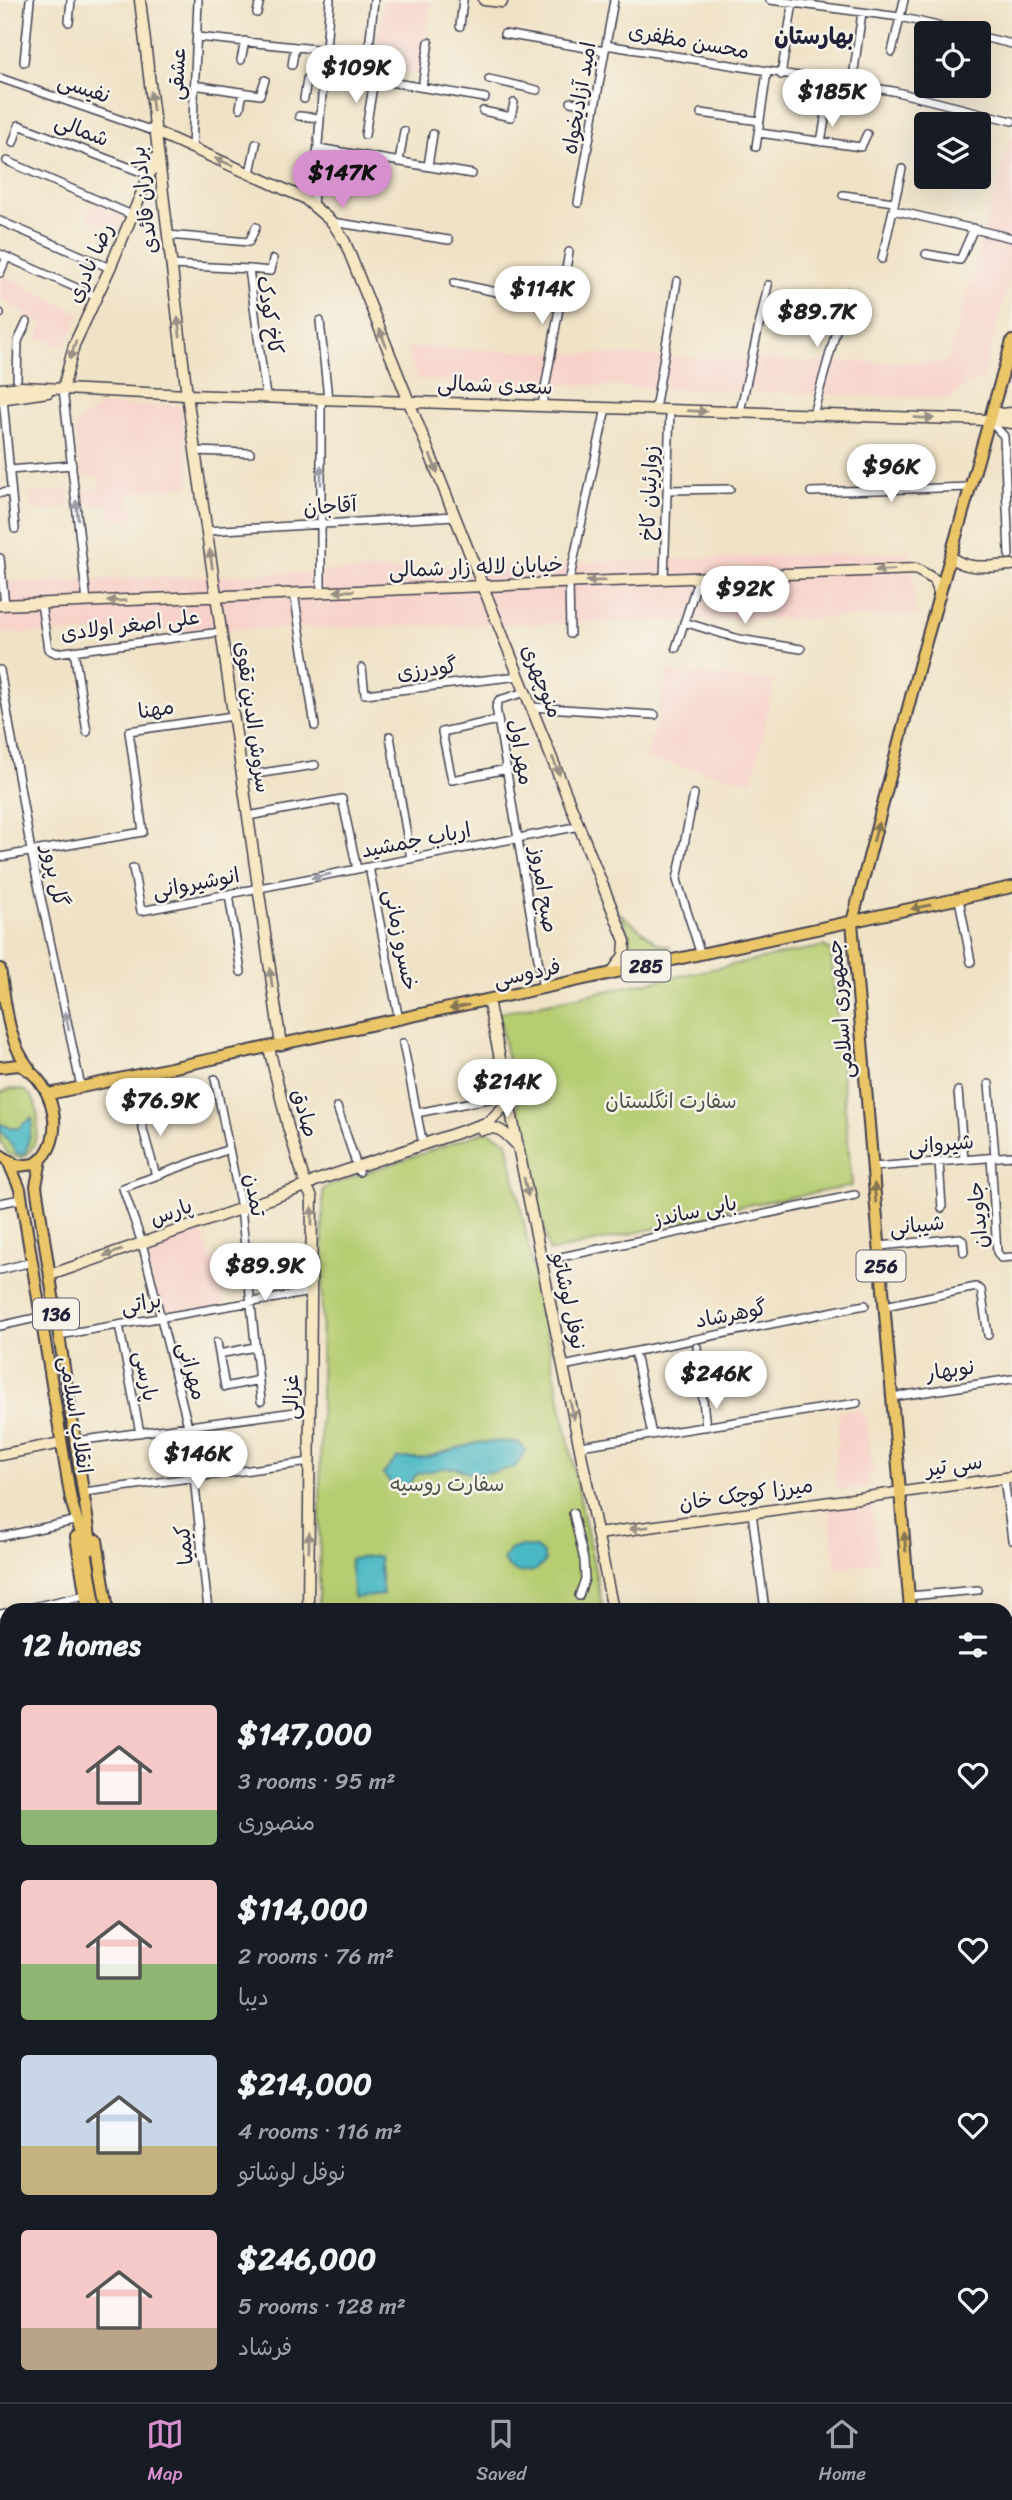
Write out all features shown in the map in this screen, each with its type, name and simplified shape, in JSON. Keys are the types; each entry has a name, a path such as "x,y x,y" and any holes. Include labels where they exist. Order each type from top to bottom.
{"main road":[{"name":"برادران قائدی","path":"140,0 187,395"},
{"path":"484,0 502,2"},
{"name":"منوچهری","path":"156,132 313,204 332,222 349,249 625,941 624,954 611,974"},
{"name":"رضا نادری","path":"63,389 74,345 110,268 158,153"},
{"name":"جمهوری اسلامی","path":"910,1603 852,922 991,416 996,385 1012,341"},
{"path":"47,382 63,389"},
{"path":"1,395 63,389"},
{"name":"سعدی شمالی","path":"63,389 670,410 991,416"},
{"name":"سروش الدین تقوی","path":"187,395 258,888 275,1047"},
{"path":"991,416 1012,413"},
{"path":"991,416 1012,423"},
{"path":"951,557 958,563 970,566 1011,560"},
{"name":"خیابان لاله زار شمالی","path":"2,605 916,569 935,580 940,595"},
{"name":"فردوسی","path":"49,1094 1012,887"},
{"path":"0,969 13,1043 19,1056 49,1094"},
{"name":"نوفل لوشاتو","path":"488,1000 612,1603"},
{"name":"صادق","path":"275,1047 284,1112 306,1186"},
{"path":"0,1067 15,1064 31,1070"},
{"name":"انقلاب اسلامی","path":"49,1094 53,1134 49,1148 41,1160 36,1186 84,1492 89,1550"},
{"name":"پارس","path":"50,1275 315,1181 358,1170 490,1124 508,1098"},
{"path":"490,1124 500,1128 518,1146"},
{"name":"پارس","path":"358,1170 423,1145 490,1124"},
{"path":"4,1159 25,1166 41,1160"},
{"name":"انقلاب اسلامی","path":"4,1159 21,1199 71,1500 89,1550"},
{"name":"غزالی","path":"306,1186 312,1197 308,1603"},
{"path":"0,1455 76,1441"},
{"name":"سی تیر","path":"901,1492 1008,1477"},
{"path":"84,1492 93,1516 107,1603"},
{"name":"میرزا کوچک خان","path":"597,1530 752,1513 901,1492"},
{"path":"71,1500 87,1603"},
{"name":"136","path":"89,1550 95,1603"},
{"name":"136","path":"89,1550 100,1603"}],"street":[{"path":"23,62 30,0"},
{"path":"69,22 71,0"},
{"name":"عشقی","path":"192,149 198,0"},
{"path":"257,13 260,0"},
{"path":"313,204 330,0"},
{"path":"365,135 374,0"},
{"path":"460,26 463,0"},
{"name":"امید آزادیخواه","path":"578,203 613,0"},
{"path":"770,0 824,4 917,21"},
{"path":"892,52 904,0"},
{"path":"781,75 793,3"},
{"path":"852,85 862,12"},
{"name":"محسن مظفری","path":"504,34 893,91 1012,121"},
{"path":"197,37 326,50"},
{"path":"991,39 1012,44"},
{"path":"241,61 244,41"},
{"path":"422,88 429,42"},
{"path":"292,65 295,47"},
{"path":"756,147 767,72"},
{"path":"304,99 307,79 324,75 370,79 485,98"},
{"name":"نفیسی","path":"0,78 156,132"},
{"path":"489,79 537,90"},
{"path":"194,85 260,95 265,80"},
{"path":"240,108 243,92"},
{"path":"571,102 595,107"},
{"path":"483,111 511,117 514,103"},
{"path":"821,142 827,108"},
{"path":"701,113 760,121"},
{"path":"299,116 320,118"},
{"name":"شمالی","path":"13,143 19,125 149,175"},
{"path":"399,162 404,131"},
{"path":"759,133 861,147 867,134"},
{"path":"428,166 433,134"},
{"path":"250,173 256,144"},
{"path":"318,148 472,174"},
{"path":"7,161 132,215"},
{"path":"882,259 902,169"},
{"path":"842,195 1012,238"},
{"path":"0,221 110,268"},
{"path":"332,222 449,240"},
{"path":"168,235 248,242 256,227"},
{"path":"926,254 960,260 974,228"},
{"path":"542,405 569,252"},
{"path":"0,273 4,255 97,297"},
{"path":"249,269 271,271 273,259"},
{"name":"کاخ کودک","path":"172,265 249,269 266,397"},
{"path":"655,409 677,281"},
{"path":"454,283 506,294 510,290"},
{"path":"740,412 768,285"},
{"path":"813,414 847,292"},
{"path":"320,321 325,399 321,592"},
{"path":"16,379 18,341 27,322"},
{"path":"63,389 87,602"},
{"path":"1,395 15,529"},
{"path":"570,635 569,582 606,408"},
{"name":"زوارئیان کاخ","path":"664,579 670,410"},
{"path":"991,416 1004,436 1011,560"},
{"path":"195,451 250,453"},
{"path":"9,470 72,465"},
{"path":"811,492 971,486"},
{"path":"667,489 730,488"},
{"path":"0,493 11,492"},
{"name":"آقاجان","path":"207,531 455,516"},
{"path":"0,558 2,605"},
{"path":"676,648 699,577"},
{"path":"294,593 315,726"},
{"name":"علی اصغر اولادی","path":"41,604 48,649 56,653 221,632"},
{"path":"684,622 739,639 801,649"},
{"path":"74,651 87,732"},
{"name":"گودرزی","path":"362,668 365,694 519,676"},
{"name":"گل پرور","path":"0,670 31,851 82,1087"},
{"name":"مهر اول","path":"518,838 497,701 526,692"},
{"path":"532,707 655,715"},
{"name":"مهنا","path":"31,851 143,832 129,731 233,716"},
{"path":"498,720 442,732 452,780 507,769"},
{"path":"390,736 411,859"},
{"path":"242,776 315,765"},
{"path":"694,794 677,880 701,955"},
{"path":"248,816 342,799 357,869"},
{"name":"ارباب جمشید","path":"258,888 580,826"},
{"name":"صبح امروز","path":"518,838 543,989"},
{"path":"0,857 31,851"},
{"name":"خسرو زمانی","path":"369,867 399,1020"},
{"name":"انوشیروانی","path":"133,868 141,911 258,888"},
{"path":"229,894 241,972"},
{"path":"959,899 971,962"},
{"path":"403,1044 423,1145"},
{"name":"تمدن","path":"215,1079 241,1208 261,1401"},
{"path":"989,1084 993,1157"},
{"path":"958,1091 964,1160"},
{"path":"417,1113 508,1098"},
{"name":"صادق","path":"337,1107 358,1170"},
{"path":"137,1108 156,1176 229,1149"},
{"name":"شیروانی","path":"873,1167 1012,1156"},
{"name":"جاویدان","path":"993,1157 997,1252 1001,1258 1012,1257"},
{"path":"939,1161 942,1208"},
{"name":"مهرانی","path":"156,1176 123,1188 142,1243 188,1426"},
{"name":"بابی ساندز","path":"541,1261 855,1195"},
{"path":"0,1203 21,1199"},
{"name":"شیبانی","path":"880,1246 957,1238 962,1239 964,1252"},
{"path":"0,1269 32,1262"},
{"path":"885,1306 976,1287 981,1290 988,1335"},
{"name":"براتی","path":"60,1335 311,1292"},
{"name":"گوهرشاد","path":"563,1366 865,1305"},
{"path":"0,1326 40,1317"},
{"name":"پارسی","path":"119,1325 140,1433"},
{"path":"217,1342 225,1387 258,1380"},
{"path":"219,1354 255,1347"},
{"path":"697,1347 706,1427"},
{"path":"636,1358 652,1435"},
{"name":"نوبهار","path":"892,1397 1012,1379"},
{"path":"580,1446 857,1403"},
{"path":"76,1441 310,1410"},
{"path":"84,1492 310,1462"},
{"name":"کیمیا","path":"194,1477 207,1603"},
{"path":"1008,1477 1012,1540"},
{"path":"573,1513 579,1533 585,1579 579,1595"},
{"path":"752,1513 764,1603"},
{"path":"0,1537 74,1521"},
{"path":"579,1533 597,1530"},
{"path":"909,1596 978,1590"},
{"path":"50,1603 85,1595"}],"shaded area":[{"path":"383,0 431,1 422,74 374,68"},
{"path":"1012,133 1012,269 982,380 967,384 951,399 417,379 406,347 820,362 947,362"},
{"path":"93,202 123,216 117,231 86,217"},
{"path":"3,275 81,314 65,345 50,347 51,338 37,340 43,324 0,299 0,282"},
{"path":"180,405 190,485 131,493 134,518 113,522 108,504 83,507 81,489 99,489 100,477 82,476 74,427 98,406"},
{"path":"68,490 70,507 32,512 29,494"},
{"path":"910,551 916,616 0,634 0,583"},
{"path":"668,671 774,681 753,781 646,759"},
{"path":"201,1229 222,1288 225,1306 160,1315 145,1249"},
{"path":"861,1409 861,1417 866,1417 873,1474 867,1475 868,1486 837,1490 835,1472 839,1412"},
{"path":"871,1501 879,1562 836,1568 829,1507"}],"green space":[{"path":"621,914 657,943 672,947 630,956 631,943"},
{"name":"سفارت انگلستان","path":"824,946 831,951 852,1186 726,1209 724,1213 549,1252 498,1013"},
{"path":"10,1089 27,1092 36,1106 38,1116 33,1146 21,1158 9,1155 0,1141 0,1129 17,1154 31,1119 17,1129 0,1124 0,1093"},
{"name":"سفارت روسیه","path":"487,1131 507,1141 602,1603 319,1603 323,1190 327,1186"}],"water":[{"path":"31,1118 33,1121 26,1152 17,1154 0,1129 0,1124 17,1129"},
{"path":"476,1443 519,1443 526,1451 515,1467 470,1474 457,1468 444,1468 417,1474 410,1483 395,1488 383,1474 397,1458 424,1458"},
{"path":"521,1546 536,1548 543,1554 545,1561 536,1570 517,1572 503,1560 509,1550"},
{"path":"379,1556 383,1595 354,1598 350,1559"}],"district":[{"name":"بهارستان","path":"814,36"}]}
